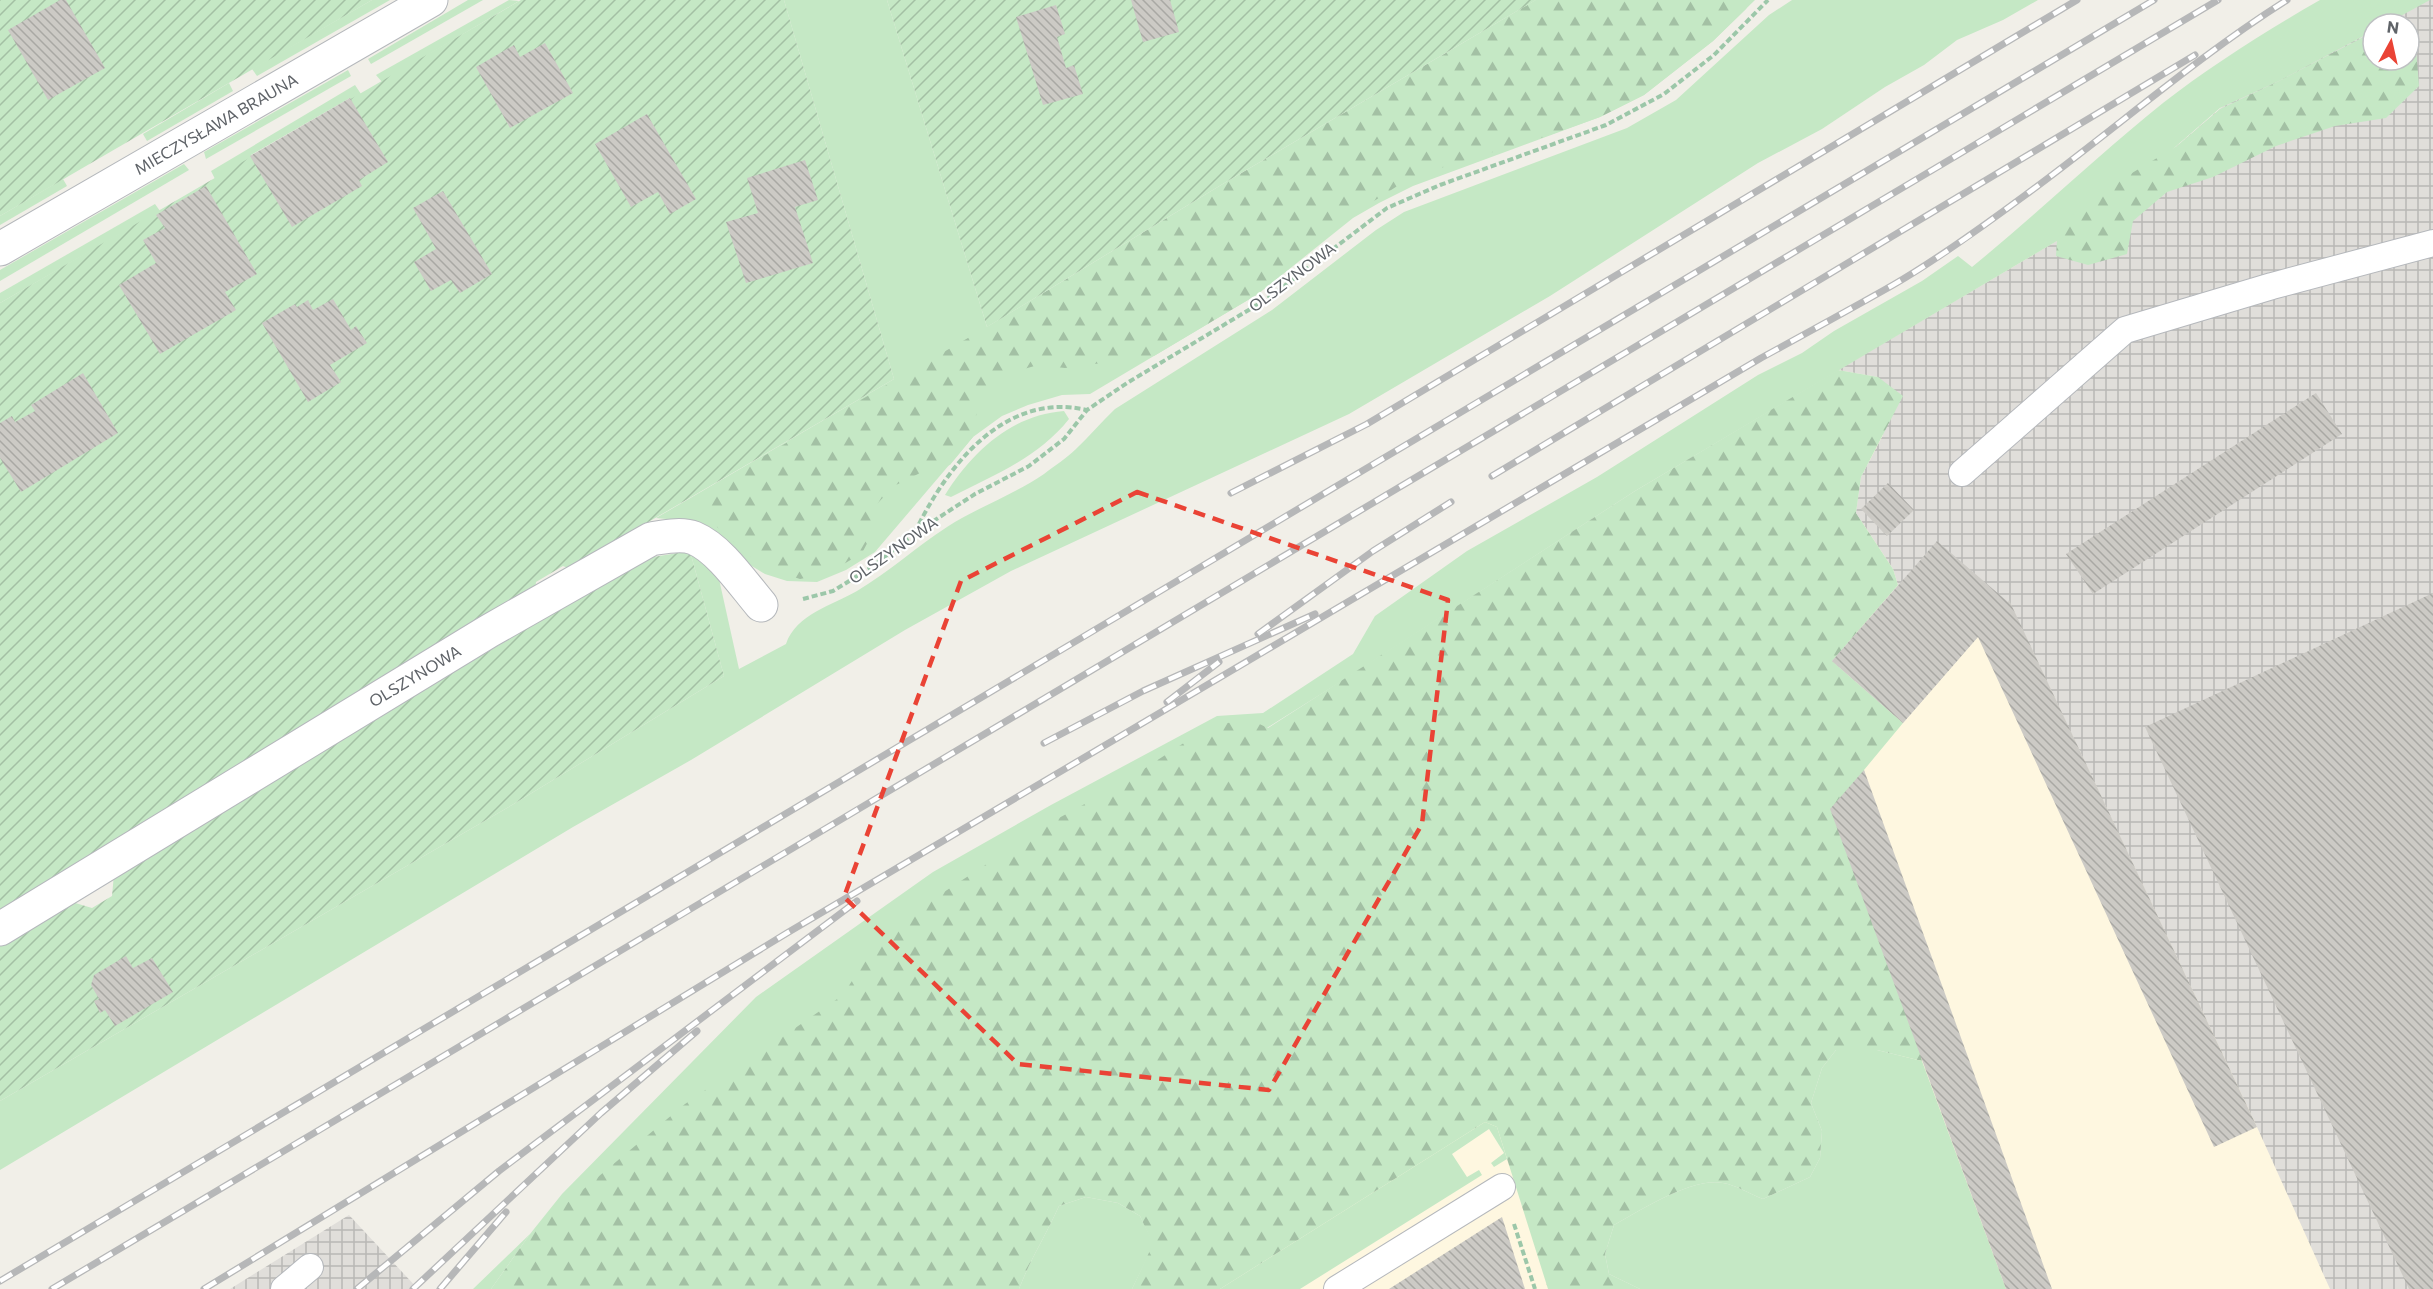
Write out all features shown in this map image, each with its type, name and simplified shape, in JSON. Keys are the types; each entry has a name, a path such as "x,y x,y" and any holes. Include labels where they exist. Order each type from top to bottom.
{"street":[{"name":"MIECZYSŁAWA BRAUNA","path":"0,249 431,0"},
{"name":"OLSZYNOWA","path":"0,929 489,631 651,539 669,536 692,537 711,548 761,605"}],"lane":[{"path":"1962,473 2125,330 2271,286 2433,243"},
{"path":"1337,1289 1502,1187"},
{"path":"284,1289 310,1267"}],"path":[{"name":"OLSZYNOWA","path":"761,605 797,600 833,591 872,567 915,533 975,494 1029,466 1064,439 1088,410 1127,383 1267,299 1387,208 1440,185 1606,125 1664,94 1714,55 1768,0"},
{"path":"915,533 932,499 959,461 994,430 1039,408 1068,405 1088,410"},
{"path":"1502,1187 1535,1289"}],"highlighted area":[{"path":"1137,492 1448,600 1422,824 1269,1090 1018,1064 844,897 961,581"}],"shaded area":[{"path":"2368,0 2433,0 2433,1289 2330,1289 2257,1127 2009,601 1903,723 1832,661 1898,585 1893,569 1856,513 1861,477 1883,435 1878,377 1838,370 2089,222 2302,38"},
{"path":"2433,0 2433,1289 1965,1289 1830,809 1878,377 1838,370 2089,222 2302,38 2361,21 2361,72 2421,72 2421,12 2392,12"},
{"path":"1493,1116 1556,1289 1220,1289"},
{"path":"349,1215 418,1289 230,1289"}],"green space":[{"path":"0,0 372,0 0,216"},
{"path":"372,0 390,0 257,76 252,69"},
{"path":"468,0 483,0 371,64 368,59"},
{"path":"509,0 519,1 382,82 376,75"},
{"path":"521,0 784,0 894,379 638,528 572,570 563,566 536,582 535,592 0,914 0,303"},
{"path":"784,0 887,0 987,327 1536,0 1755,0 1713,41 1644,95 1600,117 1413,186 1379,203 1353,218 1258,294 1090,394 1062,395 1002,416 973,437 875,552 846,570 817,582 787,581 765,574 677,520 656,518 894,379"},
{"path":"887,0 1536,0 1226,182 987,327"},
{"path":"1536,0 1751,0 1746,9 1713,41 1644,95 1600,117 1544,137 1449,165 1402,183 1318,237 1282,267 1258,294 1154,356 1065,368 1038,365 992,378 978,403 973,437 950,465 926,470 894,486 876,505 872,534 862,553 829,573 800,579 763,567 707,516 704,503 710,487 987,327 1226,182"},
{"path":"1792,0 2038,0 2003,20 1957,40 1924,65 1885,87 1822,129 1758,163 1550,296 1349,414 1011,571 905,630 691,760 573,827 0,1170 0,1101 512,805 724,676 690,551 717,570 739,669 786,644 798,625 807,618 869,584 947,527 1044,474 1072,452 1115,409 1272,310 1376,230 1404,212 1627,128 1676,100 1769,15"},
{"path":"2320,0 2430,0 2408,12 2361,12 2361,37 2279,81 2220,108 2089,222 1635,491 1353,674 1008,890 530,1234 562,1194 756,997 933,872 1051,805 1217,716 1263,713 1353,654 1375,616 1467,551 1597,477 1758,375 1802,353 1834,331 1922,281 1958,256 1972,267 2163,103 2220,62"},
{"path":"2361,38 2361,72 2418,72 2419,86 2386,118 2335,126 2276,146 2213,177 2167,192 2133,221 2127,254 2088,265 2056,256 2057,240 2075,219 2117,182 2177,146 2220,109"},
{"path":"348,70 351,76 206,159 204,152"},
{"path":"229,83 233,91 147,141 143,134"},
{"path":"355,85 361,94 351,100 350,98 251,155 252,158 215,179 211,171"},
{"path":"184,164 189,170 0,281 0,270"},
{"path":"63,179 67,186 0,225 0,216"},
{"path":"155,204 160,211 0,303 0,293"},
{"path":"1838,370 1878,377 1903,396 1861,477 1856,513 1893,569 1898,585 1832,661 1903,723 1864,770 1922,1061 1877,1050 1836,1050 1822,1068 1811,1103 1822,1131 1820,1158 1810,1177 1763,1199 1723,1183 1711,1182 1697,1185 1667,1196 1614,1225 1605,1254 1609,1274 1640,1289 1548,1289 1497,1127 1485,1122 1220,1289 1132,1289 1153,1244 1140,1216 1118,1203 1086,1197 1059,1206 1019,1289 491,1289 530,1234 685,1104 843,995 883,932 1046,825 1116,787 1213,724 1253,721 1268,728 1635,491"},
{"path":"1064,411 1069,419 1044,445 999,473 951,497 945,495 968,464 995,438 1027,420"},
{"path":"690,551 724,676 512,805 0,1101 0,945 72,902 92,908 112,896 114,874 632,566 647,558"},
{"path":"1836,1050 1877,1050 1922,1061 2006,1289 1640,1289 1609,1274 1605,1254 1614,1225 1667,1196 1711,1182 1728,1184 1763,1199 1810,1177 1820,1158 1822,1131 1811,1103 1822,1068"},
{"path":"1485,1122 1497,1127 1507,1159 1494,1167 1491,1163 1504,1153 1489,1129 1452,1154 1467,1177 1479,1170 1482,1175 1300,1289 1220,1289"},
{"path":"1086,1197 1118,1203 1140,1216 1154,1244 1132,1289 1019,1289 1059,1206"},
{"path":"530,1234 491,1289 473,1289"}],"building":[{"path":"60,0 66,0 105,68 48,100 8,30"},
{"path":"1131,0 1170,0 1179,32 1143,42"},
{"path":"1056,5 1065,34 1057,37 1066,68 1074,65 1083,94 1043,105 1016,17"},
{"path":"545,43 573,93 510,128 476,67 514,45 520,57"},
{"path":"350,98 388,162 359,180 362,186 292,227 250,156"},
{"path":"647,114 696,199 670,214 658,192 631,207 595,144"},
{"path":"805,160 818,200 795,207 813,263 746,283 726,222 758,213 747,178"},
{"path":"206,186 257,274 225,292 236,310 160,354 119,285 156,263 143,240 165,228 156,215"},
{"path":"443,191 492,274 460,293 451,280 431,291 414,262 436,249 413,208"},
{"path":"333,299 351,330 356,326 367,343 330,365 341,382 308,402 262,323 295,304 297,307 308,300 313,310"},
{"path":"83,373 118,433 21,492 0,458 0,423 12,416 15,422 35,411 31,405"},
{"path":"2316,393 2342,434 2093,594 2066,554"},
{"path":"1888,483 1914,510 1887,536 1861,509"},
{"path":"1937,541 2008,602 2009,600 2257,1127 2214,1147 1978,637 1903,723 1832,661"},
{"path":"2433,593 2433,1289 2409,1289 2145,727"},
{"path":"1864,770 2052,1289 2006,1289 1830,809"},
{"path":"126,956 133,968 152,958 173,992 115,1026 105,1010 100,1013 94,1001 99,999 91,985 94,975"},
{"path":"1502,1217 1525,1289 1389,1289"}],"railway":[{"path":"1231,493 1367,424 2077,0"},
{"path":"0,1281 2154,0"},
{"path":"52,1289 2218,0"},
{"path":"204,1289 787,933 1761,358 1910,275 2008,208 2187,70 2287,0"},
{"path":"1492,476 2195,55"},
{"path":"1258,634 1373,551 1451,502"},
{"path":"1044,743 1143,691 1315,614"},
{"path":"1167,702 1219,662"},
{"path":"357,1289 499,1171 857,901"},
{"path":"413,1289 601,1113 697,1031"},
{"path":"440,1289 506,1212"}]}
